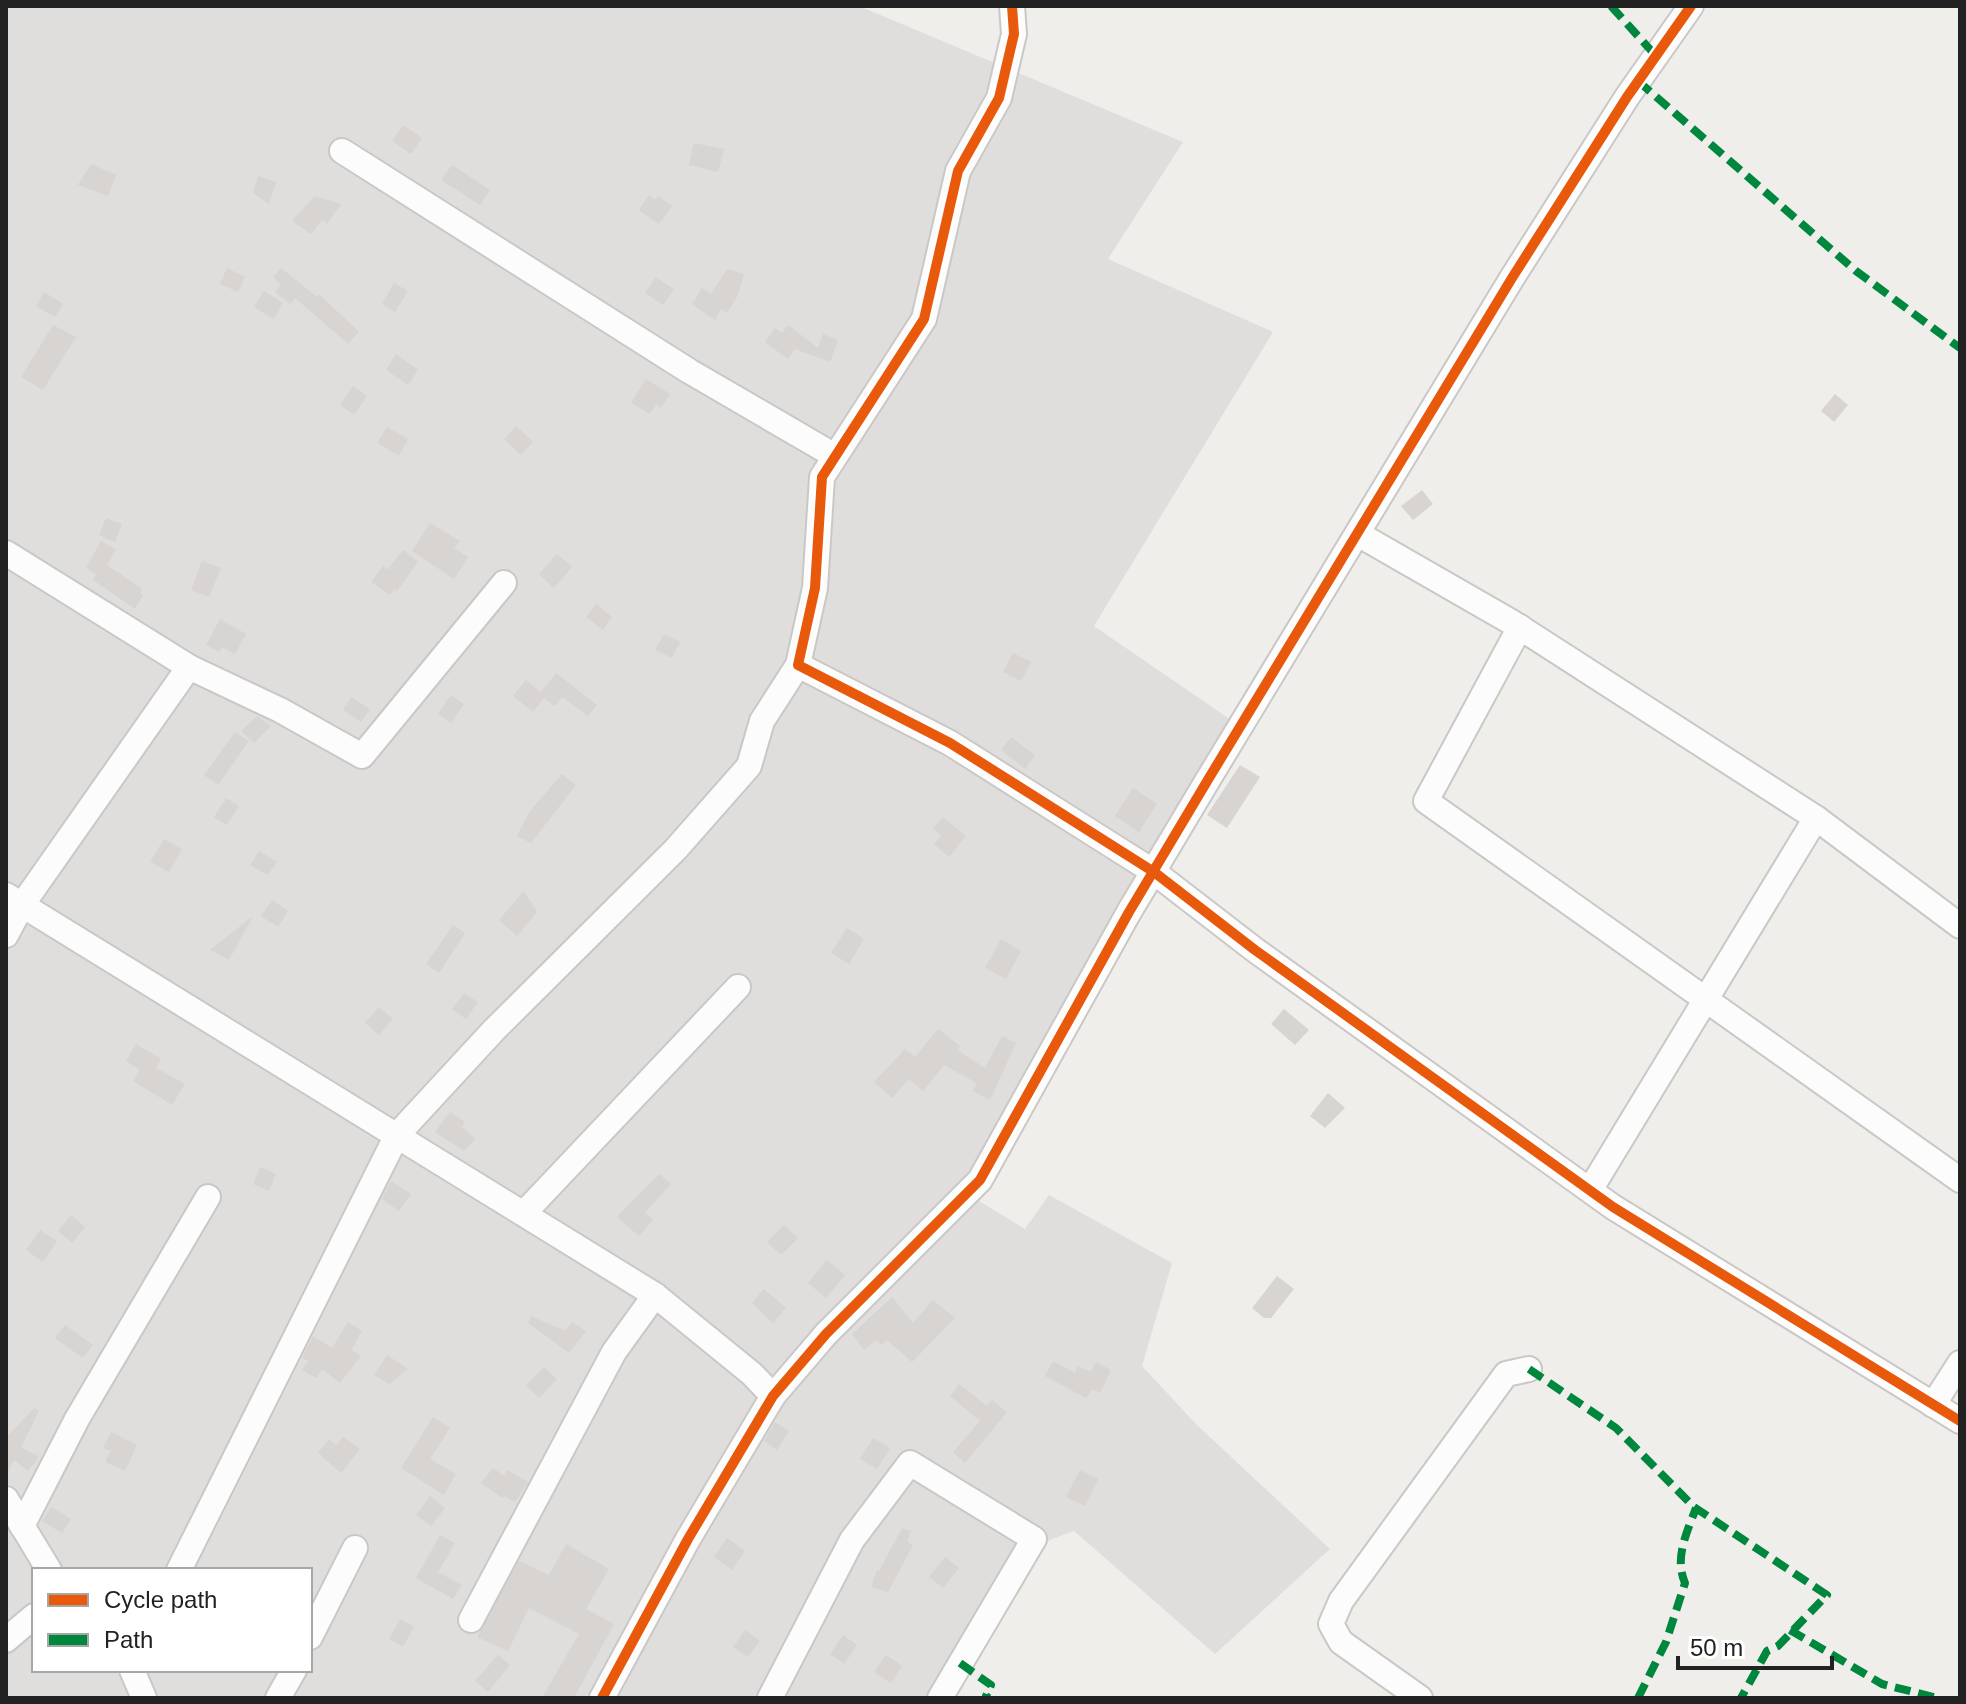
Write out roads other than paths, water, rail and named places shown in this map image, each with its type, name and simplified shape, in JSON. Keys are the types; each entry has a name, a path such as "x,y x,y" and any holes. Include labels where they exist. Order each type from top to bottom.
{"street":[{"path":"180,1568 397,1135 494,1030 675,850 749,766 762,721 798,665 815,588 822,477 924,319 958,171 999,98 1014,34 1012,6"},
{"path":"602,1698 688,1539 773,1396 826,1334 980,1180 1154,872 1512,278 1627,97 1691,6"},
{"path":"342,151 689,371 835,456"},
{"path":"1358,534 1520,627 1816,818 1960,926"},
{"path":"6,553 189,667 280,710 362,756 504,583"},
{"path":"1520,627 1426,801 1960,1180"},
{"path":"798,665 950,743 1154,872 1255,950 1590,1190 1731,1283 1960,1421"},
{"path":"6,935 14,900 189,667"},
{"path":"1590,1190 1816,818"},
{"path":"14,900 525,1212 655,1295 752,1374 773,1396"},
{"path":"525,1212 738,987"},
{"path":"22,1526 77,1419 208,1197"},
{"path":"471,1620 614,1352 655,1295"},
{"path":"1933,1405 1960,1363"},
{"path":"1420,1698 1341,1642 1331,1624 1341,1601 1506,1374 1529,1369"},
{"path":"770,1698 852,1540 910,1463 1034,1539 940,1698"},
{"path":"6,1499 48,1568"},
{"path":"312,1633 355,1548"},
{"path":"6,1640 32,1618"},
{"path":"133,1672 144,1698"},
{"path":"278,1698 293,1672"}]}
